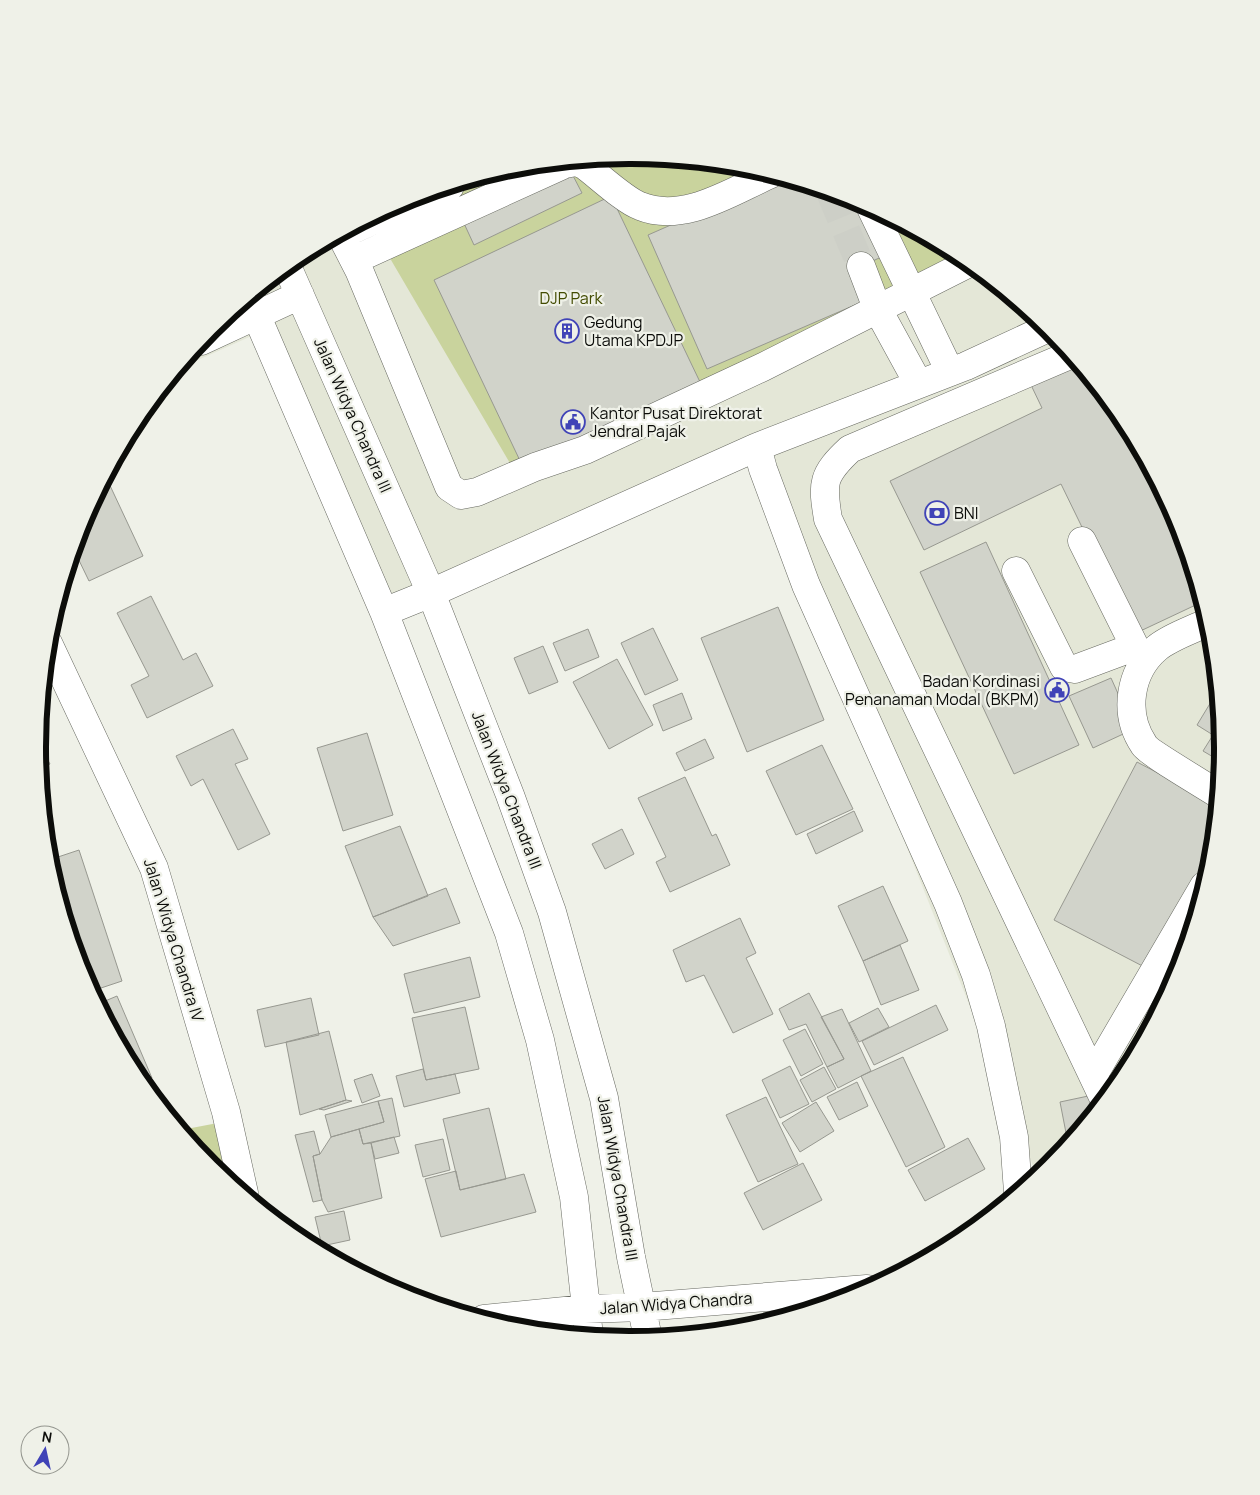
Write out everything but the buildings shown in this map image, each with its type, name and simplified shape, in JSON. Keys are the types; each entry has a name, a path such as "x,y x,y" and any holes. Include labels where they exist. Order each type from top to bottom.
{"street":[{"path":"610,165 626,178 650,192 669,197 686,195 736,174"},
{"path":"586,166 639,206 665,213 690,209 760,179"},
{"path":"354,260 554,169"},
{"path":"876,218 950,372"},
{"path":"344,239 449,487 461,495 477,492 535,467 585,450 746,376 910,291 961,267"},
{"path":"861,266 877,308 918,383"},
{"name":"Jalan Widya Chandra III","path":"290,273 431,594 510,794 552,912 604,1098 647,1331"},
{"path":"234,319 253,307 300,295"},
{"path":"253,307 384,612 509,933 540,1040 574,1197 587,1330"},
{"path":"384,612 431,594 757,446 991,356 1040,332"},
{"path":"991,356 1006,384"},
{"path":"1064,358 850,449 830,467 823,491 828,519 1099,1087"},
{"path":"757,446 763,469 806,585 948,903 976,975 991,1026 1014,1137 1017,1184"},
{"path":"1082,541 1138,655 1131,690 1133,721 1145,747 1213,790"},
{"path":"1016,571 1064,667 1075,669 1138,655 1201,626"},
{"name":"Jalan Widya Chandra IV","path":"54,655 154,868 226,1112 242,1183"},
{"path":"1099,1087 1189,914"},
{"name":"Jalan Widya Chandra","path":"506,1318 585,1309 642,1307 842,1291"}],"shaded area":[{"path":"592,165 668,165 744,175 781,184 853,208 888,224 922,242 985,284 1043,335 1069,363 1093,392 1136,456 1154,489 1183,560 1203,634 1209,671 1213,709 1213,786 1203,861 1194,899 1183,935 1154,1006 1136,1039 1093,1103 1069,1132 1034,1168 752,456 401,618 267,329 191,363 217,335 275,284 338,242 407,208 442,195 516,175"}],"green space":[{"name":"DJP Park","path":"592,165 668,165 744,175 818,195 888,224 922,242 973,275 514,470 370,225 442,195 516,175"},
{"path":"223,1122 234,1176 217,1160 188,1129"}],"tunnel":[{"path":"834,201 861,266"}],"place":[{"name":"Gedung Utama KPDJP","path":"567,331"},
{"name":"Kantor Pusat Direktorat Jendral Pajak","path":"573,422"},
{"name":"BNI","path":"937,513"},
{"name":"Badan Kordinasi Penanaman Modal (BKPM)","path":"1057,690"}]}
